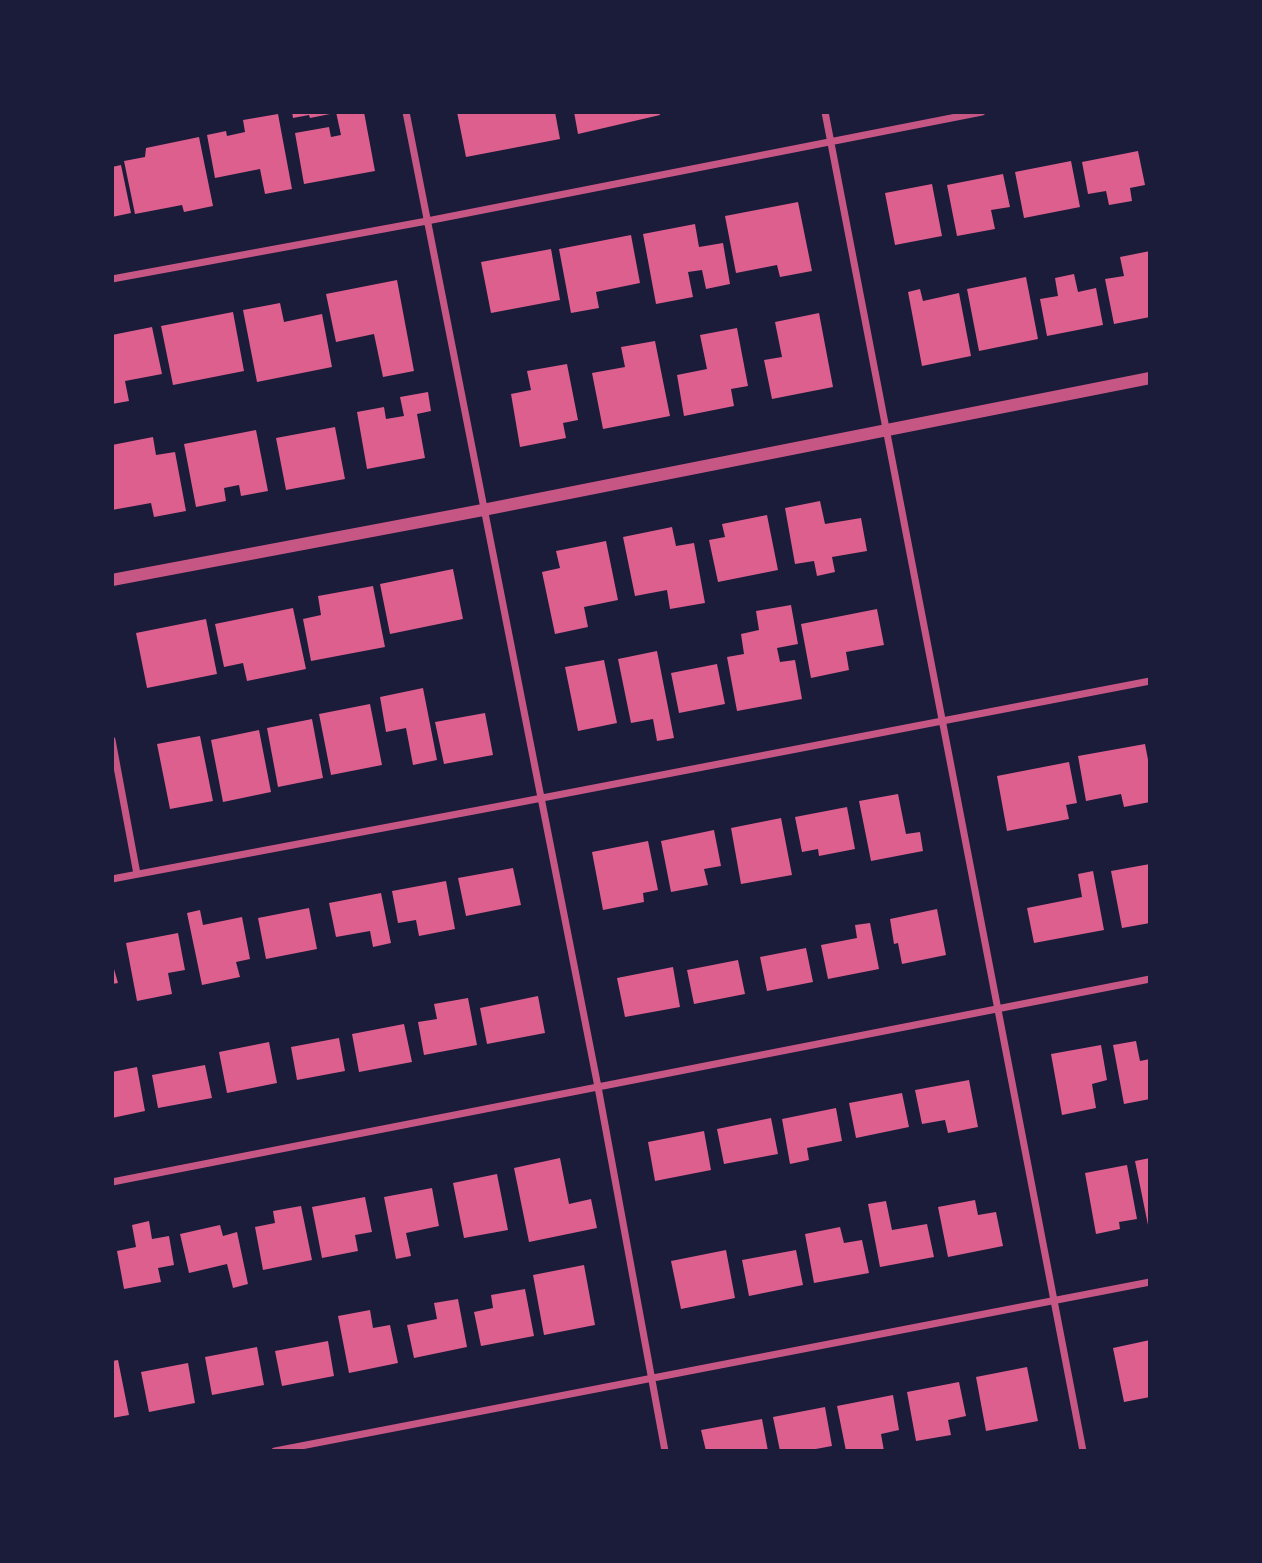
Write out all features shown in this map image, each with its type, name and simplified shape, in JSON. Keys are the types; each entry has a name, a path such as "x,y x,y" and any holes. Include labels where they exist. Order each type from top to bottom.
{"street":[{"path":"406,112 598,1087 665,1451"},
{"path":"825,112 1083,1451"},
{"path":"112,279 427,221 982,112"},
{"path":"112,580 483,510 1150,378"},
{"path":"112,878 540,799 1150,681"},
{"path":"112,740 137,874"},
{"path":"112,1182 1150,979"},
{"path":"275,1451 1150,1282"}],"building":[{"path":"292,112 335,112 335,113 293,118"},
{"path":"336,112 364,112 375,171 304,184 295,133 329,127 331,137 341,135"},
{"path":"457,112 555,112 560,139 466,157"},
{"path":"574,112 659,112 660,115 578,134"},
{"path":"278,114 292,189 265,194 260,169 215,178 207,135 226,131 227,136 245,132 243,120"},
{"path":"199,137 213,206 184,212 182,205 135,214 124,161 145,157 146,148"},
{"path":"1138,151 1145,185 1130,188 1132,201 1109,205 1106,191 1088,194 1082,162"},
{"path":"1071,161 1080,207 1024,218 1015,172"},
{"path":"121,165 131,213 112,217 112,167"},
{"path":"1003,174 1010,207 991,210 995,229 957,236 947,185"},
{"path":"932,184 942,236 895,245 885,193"},
{"path":"798,202 812,271 780,277 777,265 736,273 725,216"},
{"path":"695,224 699,247 723,243 730,284 706,289 702,270 688,272 693,297 656,304 643,234"},
{"path":"631,235 640,283 596,292 599,308 571,313 559,249"},
{"path":"551,249 560,300 491,313 481,262"},
{"path":"1150,251 1150,317 1114,324 1105,279 1124,276 1120,257"},
{"path":"1074,274 1078,292 1096,288 1103,325 1047,336 1040,299 1058,296 1055,278"},
{"path":"1026,277 1038,339 979,351 967,289"},
{"path":"397,280 414,371 383,377 374,334 336,342 326,294"},
{"path":"920,289 923,301 959,293 971,356 922,366 908,292"},
{"path":"280,303 284,322 322,314 332,367 257,382 243,310"},
{"path":"233,312 244,371 173,385 161,326"},
{"path":"819,313 833,387 772,399 764,360 782,357 775,322"},
{"path":"152,327 162,374 125,381 129,401 112,404 112,335"},
{"path":"737,328 748,386 731,389 734,406 684,416 677,375 707,369 700,335"},
{"path":"655,341 670,416 603,429 592,373 625,367 621,347"},
{"path":"567,364 578,420 563,423 566,438 520,447 511,394 531,390 527,371"},
{"path":"428,392 431,411 417,414 425,458 367,469 357,412 384,407 386,419 404,416 400,397"},
{"path":"335,427 345,479 286,490 276,438"},
{"path":"256,430 268,491 241,496 239,485 224,488 226,501 196,507 184,444"},
{"path":"153,437 156,455 175,452 186,511 154,517 151,503 112,510 112,445"},
{"path":"820,501 825,524 861,518 867,551 832,557 835,572 817,576 814,561 795,564 785,508"},
{"path":"767,515 778,570 718,582 709,540 725,537 722,524"},
{"path":"672,527 676,546 694,543 705,603 670,609 667,590 635,596 623,537"},
{"path":"606,541 618,600 584,607 588,627 555,634 542,572 560,568 556,551"},
{"path":"453,569 463,619 390,634 380,584"},
{"path":"373,586 385,647 311,661 303,619 321,615 318,596"},
{"path":"791,605 798,644 777,648 780,662 795,660 802,699 737,711 727,657 744,654 741,634 759,630 756,611"},
{"path":"293,608 306,669 247,681 243,663 224,667 215,624"},
{"path":"877,609 884,645 846,652 849,670 811,678 801,624"},
{"path":"206,619 217,674 147,688 136,633"},
{"path":"657,651 674,738 657,741 653,719 631,723 618,659"},
{"path":"604,660 617,723 578,731 565,667"},
{"path":"717,664 725,704 679,713 671,673"},
{"path":"423,688 437,760 413,765 406,728 386,732 380,697"},
{"path":"370,704 382,765 331,775 319,714"},
{"path":"485,713 493,755 444,764 435,722"},
{"path":"312,719 323,778 278,787 267,728"},
{"path":"259,730 271,792 223,802 211,740"},
{"path":"200,736 213,801 170,809 157,744"},
{"path":"1145,744 1150,770 1150,802 1124,807 1121,794 1086,801 1078,756"},
{"path":"1069,762 1077,803 1066,805 1069,819 1007,831 997,776"},
{"path":"898,794 906,834 920,832 923,851 871,861 859,801"},
{"path":"847,807 855,849 819,856 818,849 802,852 795,817"},
{"path":"781,818 792,875 741,884 731,828"},
{"path":"714,830 721,866 704,869 708,885 671,892 661,841"},
{"path":"648,841 658,890 643,893 644,902 603,910 592,852"},
{"path":"1150,864 1150,923 1122,928 1111,871"},
{"path":"513,868 521,905 466,916 458,878"},
{"path":"1093,871 1104,930 1034,943 1027,908 1082,897 1078,874"},
{"path":"446,881 455,929 419,936 416,920 398,923 392,891"},
{"path":"381,893 391,943 373,947 370,931 336,937 329,903"},
{"path":"309,908 317,949 266,959 258,918"},
{"path":"937,909 946,955 902,964 898,943 894,944 890,919"},
{"path":"200,910 203,925 242,917 250,959 236,962 240,977 202,985 187,913"},
{"path":"870,923 879,969 828,979 821,945 857,938 855,925"},
{"path":"178,933 185,970 168,973 172,994 137,1001 126,943"},
{"path":"806,948 813,982 767,991 760,957"},
{"path":"738,960 745,994 694,1004 687,970"},
{"path":"112,962 118,983 112,984"},
{"path":"673,967 680,1007 625,1017 617,978"},
{"path":"538,996 545,1033 487,1044 480,1008"},
{"path":"468,998 477,1045 424,1055 418,1022 437,1019 434,1004"},
{"path":"404,1024 412,1062 359,1072 352,1034"},
{"path":"339,1038 345,1071 297,1080 291,1047"},
{"path":"1136,1041 1140,1061 1150,1059 1150,1099 1124,1104 1113,1045"},
{"path":"269,1042 277,1083 227,1093 219,1052"},
{"path":"1101,1045 1107,1080 1092,1084 1096,1108 1062,1115 1051,1054"},
{"path":"205,1065 212,1098 158,1108 152,1075"},
{"path":"137,1067 145,1111 112,1118 112,1072"},
{"path":"969,1080 978,1127 948,1133 945,1120 922,1124 915,1090"},
{"path":"902,1093 909,1127 856,1138 849,1103"},
{"path":"836,1108 842,1141 807,1148 809,1160 790,1164 782,1119"},
{"path":"771,1118 778,1154 724,1164 717,1129"},
{"path":"704,1131 711,1170 655,1181 648,1142"},
{"path":"560,1158 569,1204 591,1199 597,1228 529,1242 514,1168"},
{"path":"1150,1158 1150,1230 1149,1230 1135,1161"},
{"path":"1127,1165 1137,1219 1119,1222 1120,1229 1096,1234 1085,1173"},
{"path":"497,1174 508,1230 464,1238 453,1183"},
{"path":"432,1188 439,1226 406,1233 411,1256 396,1259 384,1197"},
{"path":"365,1197 372,1232 355,1235 358,1251 322,1258 312,1207"},
{"path":"975,1200 978,1215 996,1212 1003,1246 948,1257 938,1207"},
{"path":"886,1201 892,1230 927,1224 934,1257 880,1267 868,1204"},
{"path":"301,1206 312,1260 263,1270 255,1227 275,1223 273,1211"},
{"path":"149,1221 152,1239 169,1236 174,1265 158,1268 161,1282 124,1289 117,1251 136,1247 132,1225"},
{"path":"220,1225 223,1236 237,1232 248,1284 233,1288 227,1264 189,1273 180,1234"},
{"path":"840,1227 844,1243 862,1240 869,1273 814,1283 805,1234"},
{"path":"726,1250 735,1298 681,1309 671,1261"},
{"path":"796,1250 803,1285 749,1296 742,1260"},
{"path":"584,1265 595,1325 544,1335 533,1275"},
{"path":"525,1289 534,1336 481,1346 474,1312 493,1308 491,1295"},
{"path":"458,1299 467,1347 414,1358 407,1325 437,1319 434,1303"},
{"path":"370,1310 373,1328 390,1325 398,1363 349,1373 338,1316"},
{"path":"1150,1340 1150,1397 1124,1402 1113,1348"},
{"path":"328,1341 334,1376 282,1386 275,1351"},
{"path":"257,1347 264,1385 212,1395 205,1357"},
{"path":"118,1360 129,1415 112,1418 112,1361"},
{"path":"188,1363 195,1403 149,1412 141,1372"},
{"path":"1027,1367 1038,1421 986,1431 976,1377"},
{"path":"959,1382 966,1416 948,1420 951,1435 916,1441 907,1392"},
{"path":"893,1395 899,1430 881,1434 884,1451 846,1451 837,1406"},
{"path":"825,1407 832,1446 805,1451 780,1451 773,1417"},
{"path":"762,1419 768,1451 706,1451 701,1430"}]}
